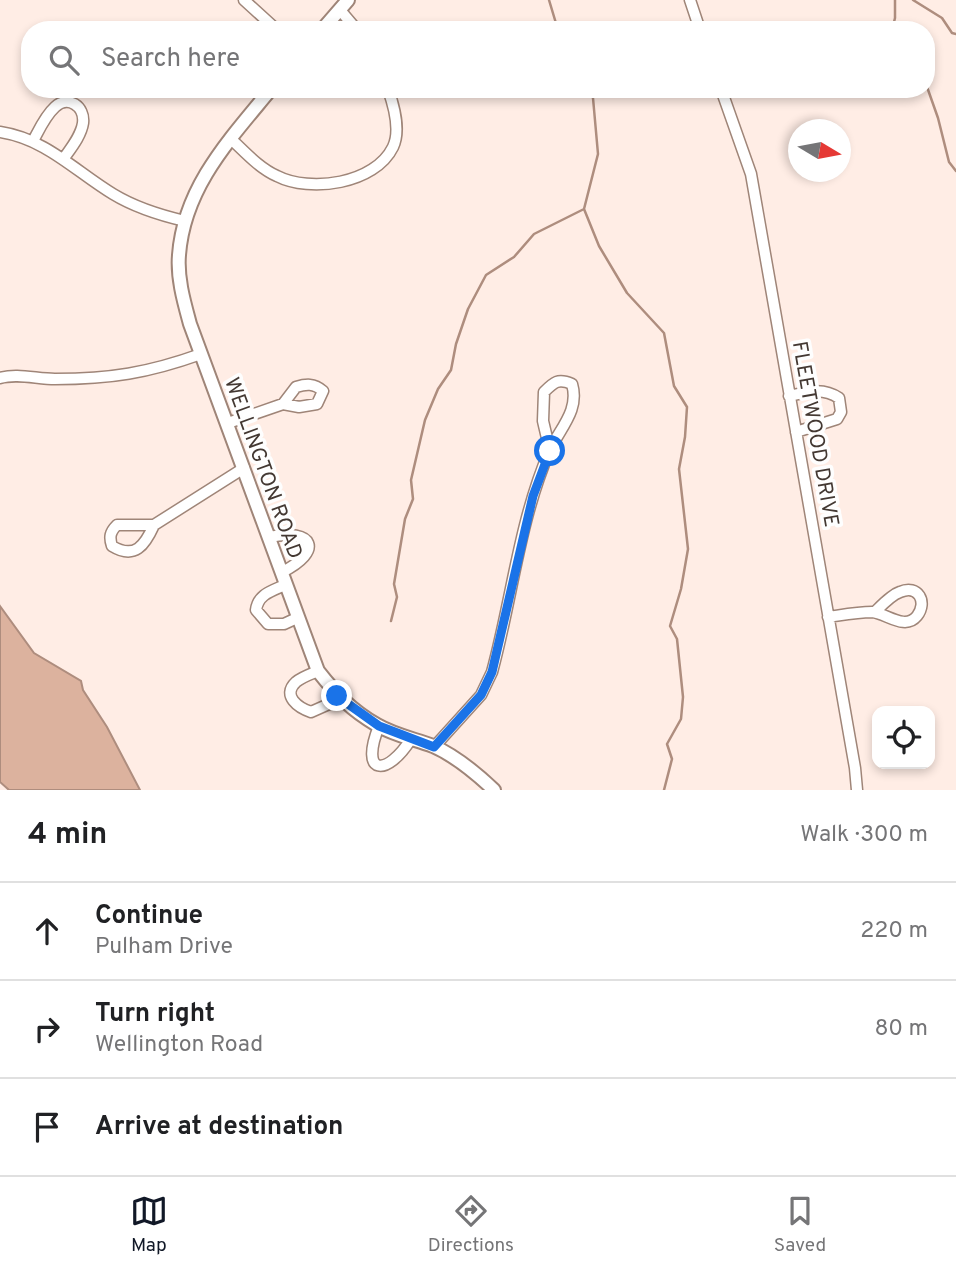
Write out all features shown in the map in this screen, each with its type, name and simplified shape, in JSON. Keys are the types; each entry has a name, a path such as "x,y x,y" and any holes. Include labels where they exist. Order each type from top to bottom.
{"street":[{"path":"244,0 267,21"},
{"path":"690,0 697,21"},
{"path":"330,21 344,5 352,21"},
{"name":"WELLINGTON ROAD","path":"264,98 213,160 196,190 185,221 178,257 182,294 201,354 318,671 337,696 379,726 434,747 477,774 494,790"},
{"path":"231,139 278,177 299,183 346,180 368,173 383,161 393,147 396,119 390,98"},
{"name":"FLEETWOOD DRIVE","path":"724,98 751,174 857,790"},
{"path":"33,141 54,108 64,102 72,102 79,107 83,125 65,158"},
{"path":"0,132 18,134 65,158 131,204 185,221"},
{"path":"0,367 4,377 53,379 139,374 201,354"},
{"path":"434,747 481,695 492,672 533,496 550,451 572,411 575,396 572,384 562,380 554,382 544,392 543,421 550,451"},
{"path":"789,396 818,390 829,391 839,398 841,412 837,419 796,432"},
{"path":"228,423 284,404"},
{"path":"154,525 244,468"},
{"path":"269,537 293,534 302,536 307,541 308,551 305,558 282,572"},
{"path":"285,586 265,594 257,601 256,610 268,624 284,624 297,618"},
{"path":"828,617 875,612 899,621 914,620 923,601 914,591 899,592 875,612"},
{"path":"318,671 297,681 291,688 295,705 311,712 329,705 337,696"},
{"path":"379,726 370,753 372,761 377,765 391,763 411,739"}],"shaded area":[{"path":"0,606 34,653 81,681 83,690 107,727 140,790 9,790 0,782"}],"waterway":[{"path":"549,0 555,21"},
{"path":"894,21 895,0"},
{"path":"913,0 942,18 952,33 956,34"},
{"path":"593,98 598,154 584,209 599,246 627,293 664,333 674,386 687,407 679,469 688,549 681,589 670,626 677,639 683,697 681,719 667,744 672,759 664,790"},
{"path":"931,98 949,162 956,171"},
{"path":"391,621 397,597 394,584 405,519 413,499 411,480 425,420 438,389 451,370 456,344 468,309 486,275 514,257 534,234 584,209"}],"route":[{"path":"337,696 379,726 434,747 481,695 492,672 500,645 533,496 550,451"}]}
